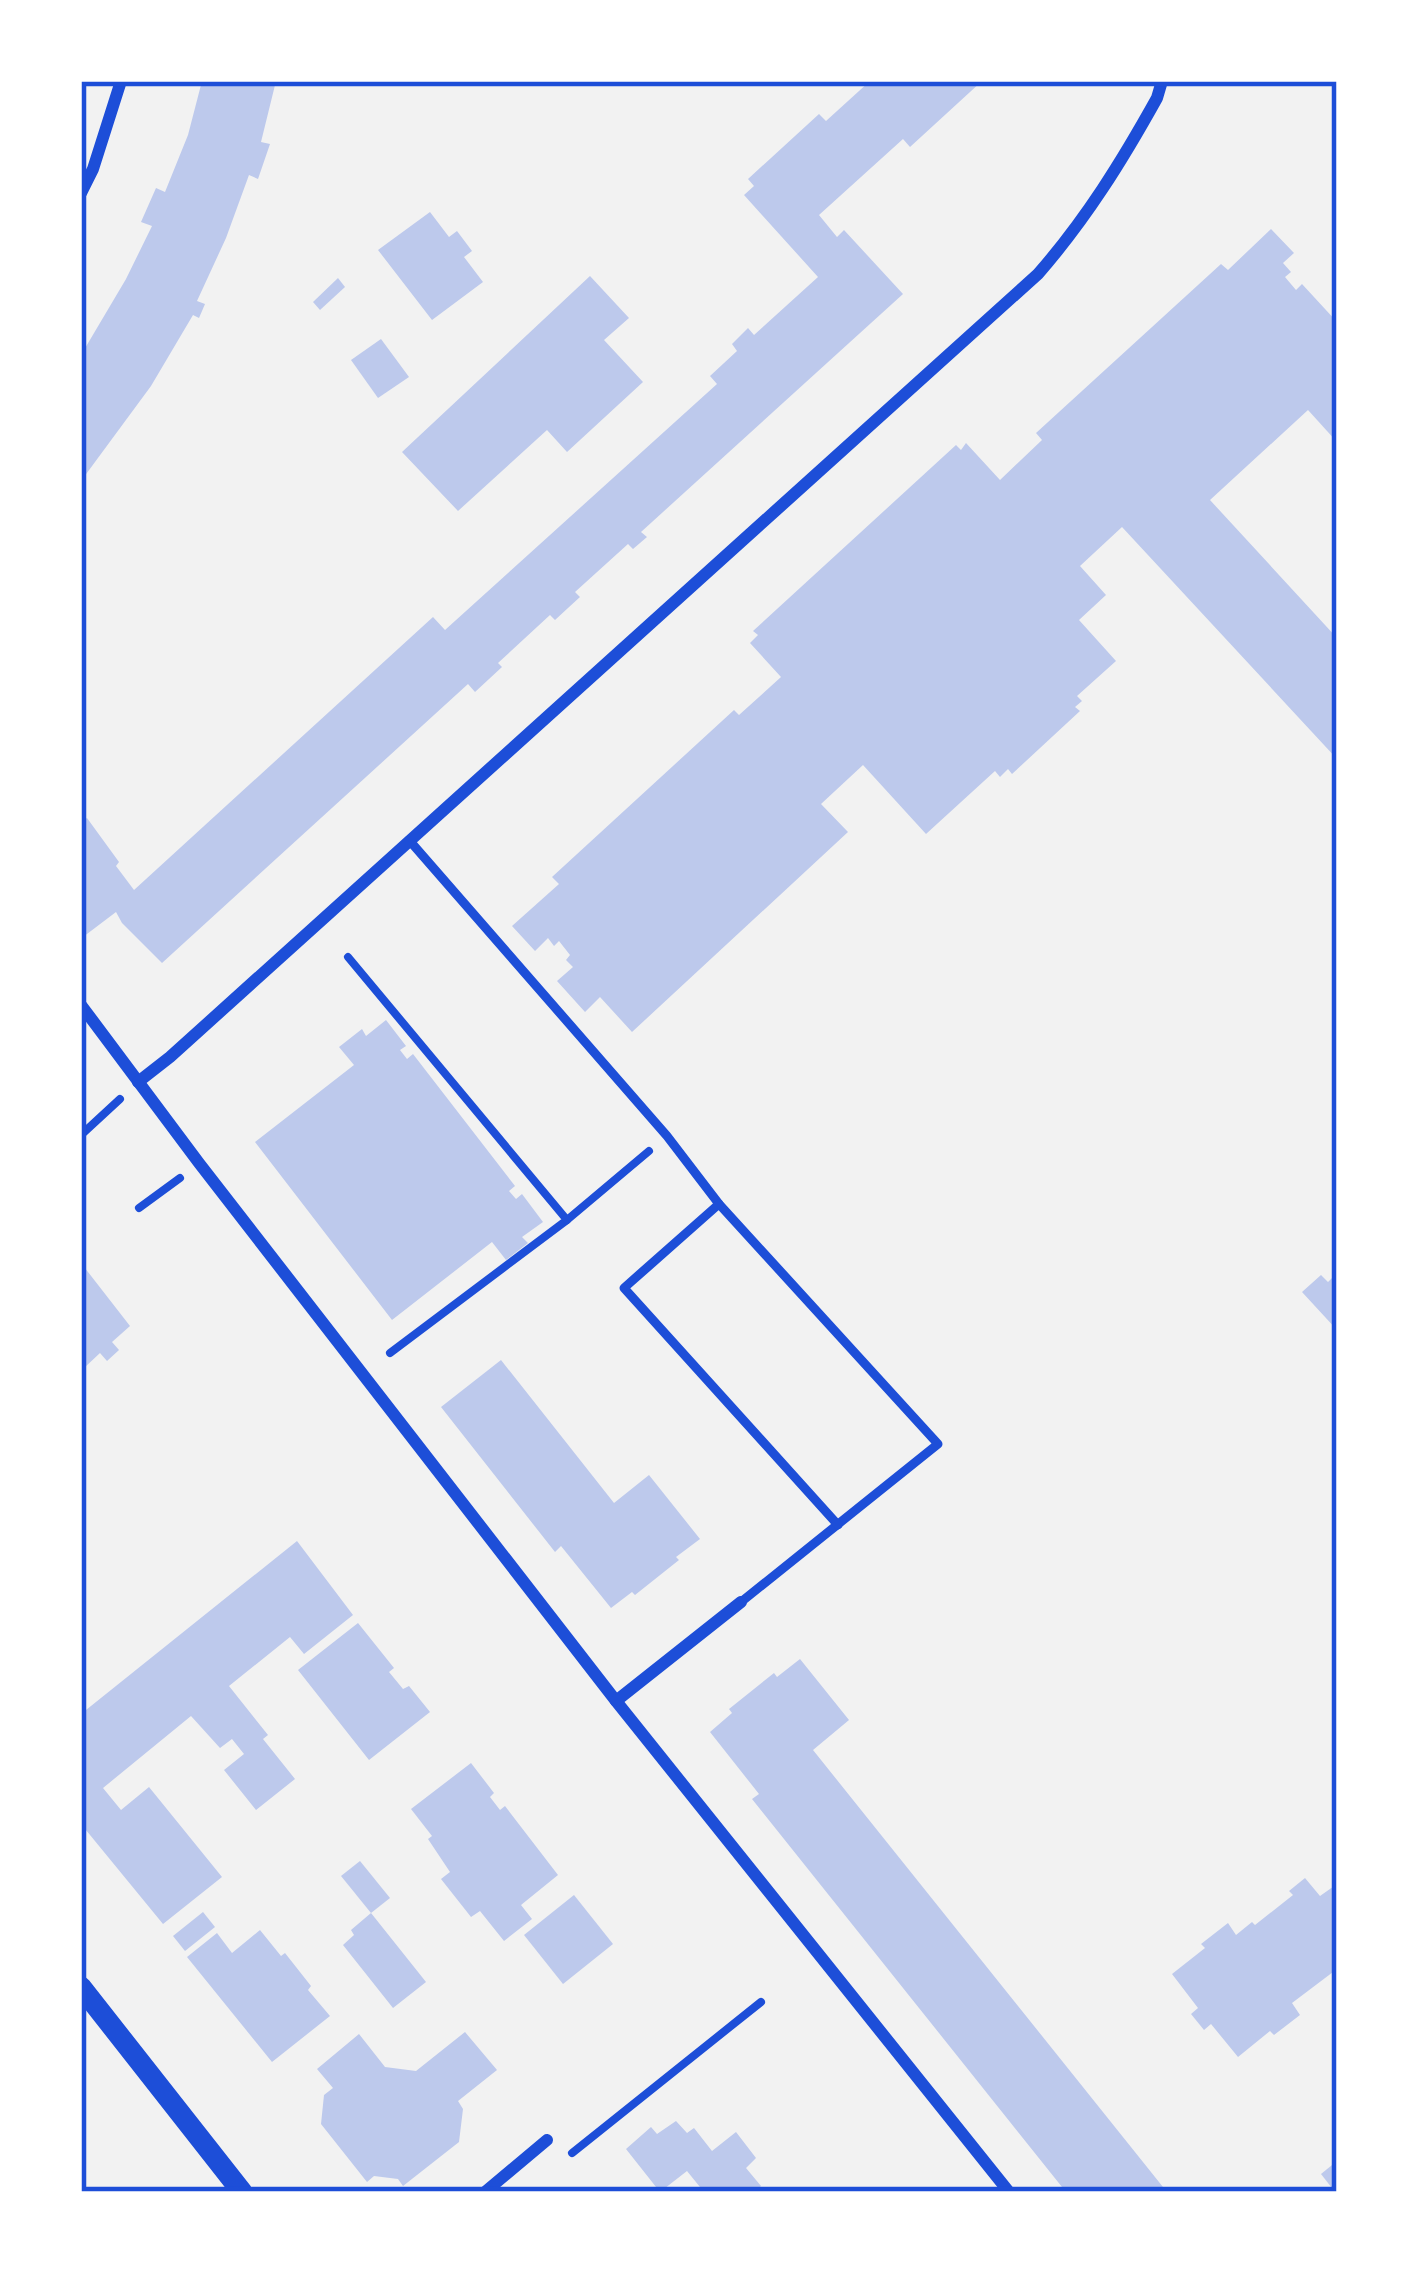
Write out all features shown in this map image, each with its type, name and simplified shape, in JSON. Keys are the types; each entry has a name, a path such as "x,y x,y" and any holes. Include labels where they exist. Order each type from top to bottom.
{"street":[{"path":"81,193 122,81"},
{"path":"138,1082 1038,274 1112,177 1162,81"},
{"path":"81,1005 616,1701 1009,2192"},
{"path":"616,1701 742,1602"},
{"path":"81,1987 242,2192"},
{"path":"485,2192 547,2140"}],"lane":[{"path":"409,840 667,1136 719,1204 938,1444 742,1602"},
{"path":"719,1204 624,1288 838,1525"}],"path":[{"path":"348,957 567,1220"},
{"path":"81,1134 138,1082"},
{"path":"390,1353 567,1220 667,1136"},
{"path":"139,1208 180,1178"},
{"path":"547,2140 563,2161 761,2002"}],"building":[{"path":"202,81 276,81 261,142 270,144 258,179 249,175 197,301 205,304 199,318 193,315 151,386 81,481 81,355 152,226 141,222 156,188 165,192 188,135"},
{"path":"870,81 982,81 910,147 903,139 819,215 837,237 844,230 903,294 641,532 647,537 633,549 628,544 575,592 580,597 555,620 550,615 498,663 502,667 475,692 468,684 162,963 116,912 83,937 81,822 87,818 134,890 433,617 445,630 717,384 710,376 737,351 732,344 748,328 754,335 818,277 744,195 754,186 748,179 819,114 826,121"},
{"path":"430,212 449,237 457,231 472,251 464,257 483,282 432,320 378,250"},
{"path":"1271,229 1294,253 1283,263 1291,272 1285,277 1296,290 1302,284 1337,322 1337,442 1308,410 1210,500 1337,638 1337,759 1122,527 1080,566 1106,595 1079,620 1116,661 1077,696 1082,701 1075,707 1080,711 1012,774 1008,769 1000,777 995,771 926,834 863,765 821,804 848,832 632,1032 600,997 585,1012 557,981 573,967 559,941 554,946 548,938 535,951 512,926 559,884 552,877 734,710 739,715 781,677 750,643 758,635 753,631 956,445 961,450 966,443 1000,480 1042,440 1036,433 1221,264 1228,270"},
{"path":"590,276 629,318 604,340 643,382 567,452 547,430 458,511 402,452"},
{"path":"338,278 345,287 320,310 313,302"},
{"path":"381,339 409,377 378,398 351,360"},
{"path":"386,1020 406,1046 400,1050 407,1059 413,1054 515,1186 509,1191 516,1199 522,1194 543,1222 522,1237 528,1243 506,1260 492,1242 392,1320 255,1142 354,1065 339,1047 362,1029 366,1036"},
{"path":"81,1263 130,1326 112,1342 119,1350 107,1361 100,1353 84,1368 81,1364"},
{"path":"1337,1273 1337,1330 1302,1292 1321,1275 1328,1282"},
{"path":"501,1360 614,1503 649,1475 700,1539 635,1595 632,1592 611,1608 561,1546 555,1552 441,1407"},
{"path":"297,1541 353,1615 304,1654 290,1637 229,1686 295,1779 256,1810 224,1770 244,1754 232,1739 220,1748 191,1716 103,1788 121,1810 149,1787 222,1877 163,1924 81,1824 81,1714"},
{"path":"358,1623 394,1668 389,1672 403,1689 409,1686 430,1712 369,1760 298,1670"},
{"path":"800,1659 849,1720 813,1750 1167,2192 1066,2192 752,1799 759,1794 710,1732 732,1713 729,1709"},
{"path":"471,1763 494,1793 490,1797 500,1810 505,1806 558,1875 521,1905 532,1919 504,1941 480,1911 471,1917 441,1879 450,1872 428,1839 432,1836 411,1809"},
{"path":"360,1861 390,1898 371,1913 341,1876"},
{"path":"1305,1878 1320,1896 1337,1884 1337,1969 1292,2003 1300,2015 1238,2057 1211,2024 1204,2030 1191,2014 1198,2008 1172,1974 1228,1923 1236,1935 1252,1922 1255,1925 1293,1895 1289,1891"},
{"path":"574,1895 613,1944 563,1984 524,1935"},
{"path":"203,1912 215,1927 185,1951 173,1936"},
{"path":"371,1913 426,1982 393,2008 343,1945 354,1935 351,1930"},
{"path":"260,1930 281,1956 285,1953 330,2016 272,2062 187,1957 217,1933 232,1953"},
{"path":"465,2032 497,2070 458,2101 463,2109 459,2142 403,2186 398,2179 374,2176 367,2182 321,2124 324,2095 333,2088 317,2069 359,2034 385,2067 416,2071"},
{"path":"676,2121 687,2133 694,2128 712,2151 736,2132 756,2158 746,2168 761,2186 754,2192 704,2192 687,2171 660,2192 626,2149 651,2127 657,2134"},
{"path":"1337,2161 1337,2192 1335,2192 1321,2174"}]}
